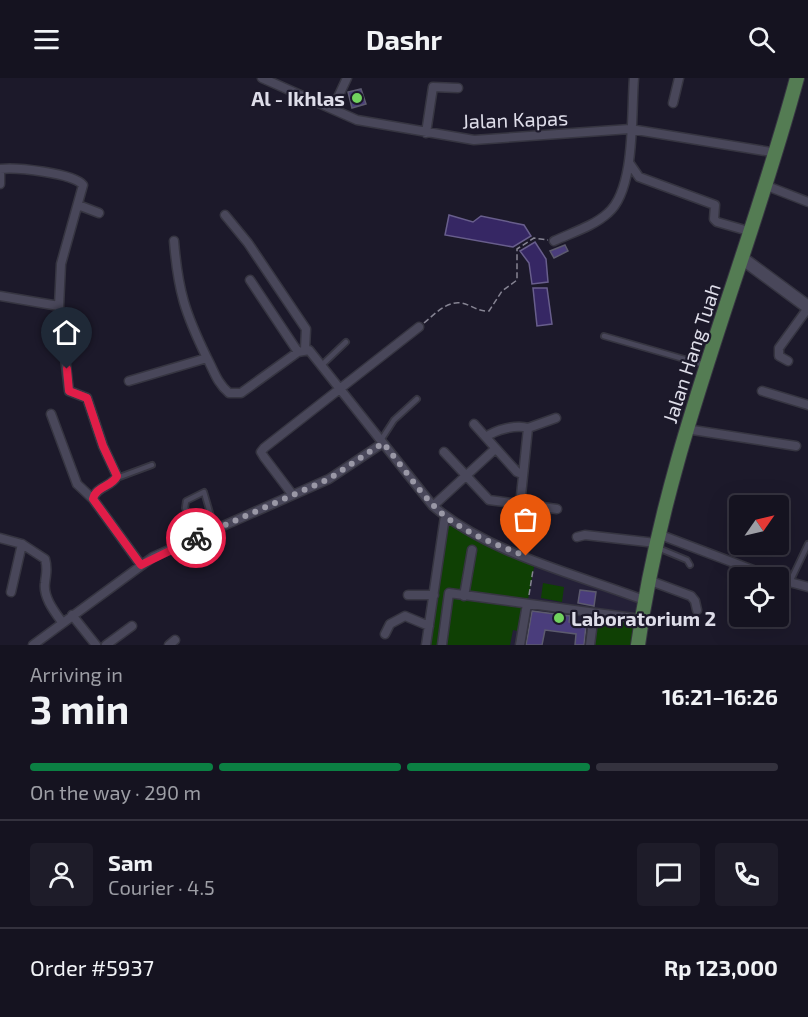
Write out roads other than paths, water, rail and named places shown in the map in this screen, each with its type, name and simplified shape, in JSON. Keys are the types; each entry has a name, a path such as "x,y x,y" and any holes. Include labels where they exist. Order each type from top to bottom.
{"main road":[{"name":"Jalan Hang Tuah","path":"638,645 644,600 656,542 686,429 705,365 767,186 797,78"}],"street":[{"name":"Jalan Kapas","path":"262,78 357,120 474,140 630,129 777,153"},
{"path":"333,108 347,78"},
{"path":"554,241 610,212 624,188 630,164 634,78"},
{"path":"673,103 679,78"},
{"path":"426,133 433,82 458,88"},
{"path":"630,164 639,177 714,205 714,219 717,222 752,232"},
{"path":"0,184 0,169 46,172 78,180 83,187 61,264 59,306 69,391 87,398 103,446 117,478 97,491 93,499"},
{"path":"767,186 808,202"},
{"path":"78,205 99,213"},
{"path":"174,241 177,282 183,302 216,379 229,393 241,393 301,350 306,329 248,243 225,215"},
{"path":"743,259 808,308 779,348 779,356 788,361"},
{"path":"250,280 301,350 312,352 323,364 433,506 445,516 488,541 644,600"},
{"path":"0,296 59,306"},
{"path":"291,494 261,452 419,327"},
{"path":"129,381 207,358"},
{"path":"762,391 808,405"},
{"path":"51,414 77,484 93,499 141,565"},
{"path":"486,437 494,432 523,426 528,428 556,418"},
{"path":"474,424 495,449 522,474"},
{"path":"520,505 528,428"},
{"path":"686,429 796,446"},
{"path":"32,645 141,565 213,526 329,479 382,442"},
{"path":"433,506 495,449"},
{"path":"444,452 489,500 557,509"},
{"path":"426,645 445,516"},
{"path":"577,537 585,535 656,542 738,567"},
{"path":"0,538 22,544 45,559 48,570 44,584 49,604 62,622"},
{"path":"11,592 22,544"},
{"path":"464,596 472,549"},
{"path":"648,580 691,596 697,610"},
{"path":"789,582 808,587"},
{"path":"442,645 449,593 641,619"},
{"path":"408,595 434,595"},
{"path":"520,645 526,604"},
{"path":"590,645 594,614"},
{"path":"72,615 96,645"},
{"path":"385,634 390,624 405,616 429,626"},
{"path":"106,645 132,626"}],"lane":[{"path":"604,336 705,365"},
{"path":"323,364 346,342"},
{"path":"382,442 394,420 417,399"},
{"path":"117,478 152,465"},
{"path":"204,492 213,526 198,526 193,523 186,508 186,501 204,492"},
{"path":"656,542 687,560 690,565"},
{"path":"789,582 808,544"}],"place":[{"name":"Al - Ikhlas","path":"357,98"},
{"name":"Laboratorium 2","path":"559,618"}]}
